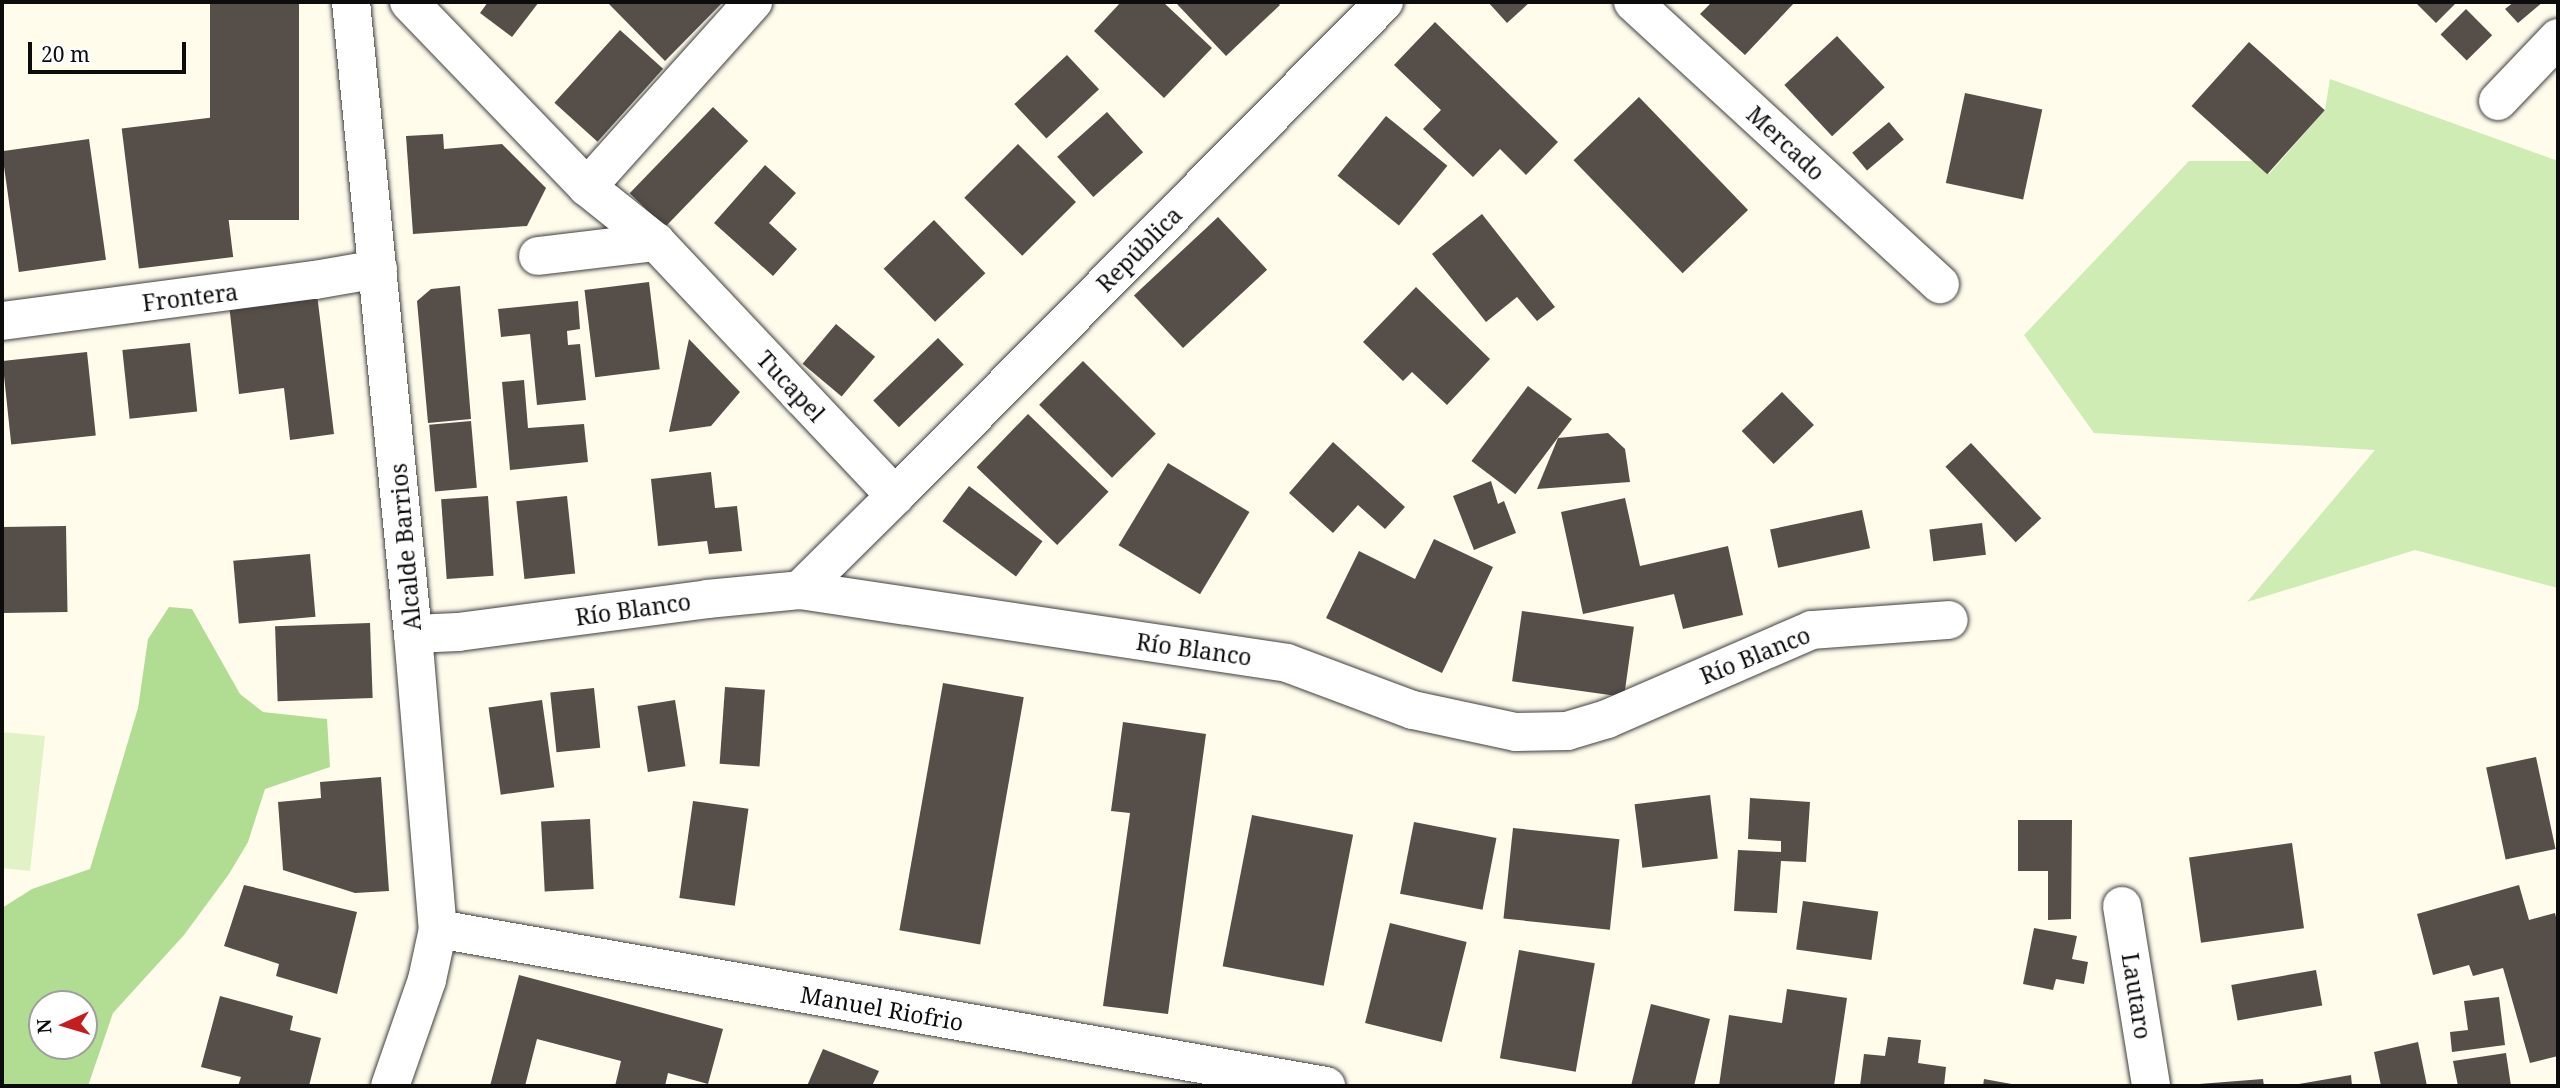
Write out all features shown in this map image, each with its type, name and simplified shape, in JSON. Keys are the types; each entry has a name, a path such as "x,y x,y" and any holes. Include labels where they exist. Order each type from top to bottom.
{"street":[{"name":"Alcalde Barrios","path":"351,2 413,634 438,929 427,980 390,1086"},
{"name":"Tucapel","path":"409,2 587,187 656,242 895,496"},
{"path":"587,187 753,2"},
{"name":"República","path":"895,496 1384,2"},
{"name":"Mercado","path":"1633,2 1940,284"},
{"path":"2498,101 2558,38"},
{"path":"538,256 656,242"},
{"name":"Frontera","path":"2,321 315,280 378,268"},
{"path":"800,590 895,496"},
{"name":"Río Blanco","path":"413,634 458,632 707,599 800,590 1287,663 1413,710 1516,732 1567,731 1608,719 1812,630 1949,620"},
{"name":"Lautaro","path":"2122,906 2151,1086"},
{"name":"Manuel Riofrio","path":"438,929 1326,1086"}],"green space":[{"path":"2330,79 2558,161 2558,588 2415,550 2247,602 2375,450 2094,433 2024,335 2189,161 2253,161 2269,174 2325,110"},
{"path":"169,607 192,609 240,694 263,712 327,719 330,767 265,789 248,842 229,874 184,935 113,1013 98,1057 98,990 28,990 28,1060 97,1060 88,1086 2,1086 2,908 32,889 90,869 138,708 148,639"},
{"path":"2,732 45,736 30,871 2,868"}],"building":[{"path":"210,2 299,2 299,220 210,220"},
{"path":"488,2 539,2 512,37 480,13"},
{"path":"607,2 723,2 665,61"},
{"path":"1121,2 1163,2 1212,48 1164,98 1094,31"},
{"path":"1277,2 1280,5 1226,56 1177,4"},
{"path":"1488,2 1530,2 1507,23"},
{"path":"1712,2 1795,2 1745,55 1700,14"},
{"path":"2415,2 2457,2 2436,23"},
{"path":"2514,2 2543,2 2518,23 2505,9"},
{"path":"2466,9 2492,35 2467,61 2441,34"},
{"path":"1435,22 1558,142 1526,175 1500,149 1473,177 1423,129 1441,110 1394,65"},
{"path":"620,30 663,69 598,142 554,103"},
{"path":"1837,36 1885,87 1832,136 1784,85"},
{"path":"2249,42 2325,110 2267,174 2191,106"},
{"path":"1067,55 1099,89 1046,138 1014,104"},
{"path":"1965,93 2042,109 2023,199 1946,183"},
{"path":"1639,97 1748,210 1683,273 1574,160"},
{"path":"713,107 748,141 665,227 630,193"},
{"path":"1107,112 1143,152 1093,197 1057,157"},
{"path":"1386,116 1447,166 1399,226 1338,176"},
{"path":"216,117 233,257 139,269 122,129"},
{"path":"1889,122 1904,140 1867,170 1852,153"},
{"path":"443,134 444,149 502,144 546,188 527,226 413,234 406,136"},
{"path":"89,139 106,260 19,272 2,151"},
{"path":"1018,144 1076,202 1022,256 964,198"},
{"path":"765,165 796,193 769,223 797,249 773,276 714,223"},
{"path":"1482,214 1555,307 1537,321 1517,297 1486,322 1432,254"},
{"path":"1218,217 1267,270 1183,348 1134,295"},
{"path":"934,220 985,273 935,322 884,269"},
{"path":"649,282 660,369 595,377 584,290"},
{"path":"460,286 471,419 428,423 417,301 431,289"},
{"path":"1416,287 1490,359 1447,405 1412,372 1403,381 1363,342"},
{"path":"317,294 334,434 290,440 284,388 239,394 229,304"},
{"path":"578,301 580,329 567,331 568,345 580,344 586,400 537,405 530,334 501,337 498,309"},
{"path":"836,324 875,357 842,397 803,364"},
{"path":"938,338 964,365 899,427 873,401"},
{"path":"689,339 740,392 711,426 669,432"},
{"path":"190,343 197,412 130,419 122,350"},
{"path":"87,352 96,436 11,444 2,361"},
{"path":"1083,361 1156,434 1112,478 1039,405"},
{"path":"524,380 528,428 584,424 588,462 510,470 502,382"},
{"path":"1528,386 1572,419 1515,494 1471,461"},
{"path":"1782,392 1814,425 1774,464 1742,431"},
{"path":"1028,414 1109,492 1057,545 977,467"},
{"path":"471,421 477,488 435,491 429,425"},
{"path":"1608,433 1625,449 1630,482 1537,489 1558,438"},
{"path":"1333,442 1405,507 1385,529 1358,505 1333,533 1289,493"},
{"path":"1971,443 2041,518 2016,542 1945,467"},
{"path":"1168,463 1249,512 1200,594 1119,545"},
{"path":"711,472 715,508 737,506 742,551 709,554 707,541 658,546 651,479"},
{"path":"1491,481 1498,504 1504,501 1516,533 1474,550 1453,496"},
{"path":"969,486 1042,541 1016,577 943,521"},
{"path":"488,496 494,576 447,579 441,499"},
{"path":"567,496 575,574 524,579 516,501"},
{"path":"1625,498 1640,566 1728,546 1743,615 1683,629 1674,594 1583,614 1561,512"},
{"path":"1862,510 1870,548 1778,568 1770,530"},
{"path":"1982,523 1986,555 1933,561 1929,529"},
{"path":"66,526 68,612 4,613 2,527"},
{"path":"1434,539 1493,567 1442,673 1326,618 1359,551 1415,579"},
{"path":"310,554 315,617 239,623 233,561"},
{"path":"1522,611 1634,627 1624,697 1512,681"},
{"path":"370,623 373,698 278,701 275,626"},
{"path":"943,683 1024,697 980,944 899,930"},
{"path":"725,687 765,690 760,767 720,764"},
{"path":"594,688 600,748 557,752 550,693"},
{"path":"542,700 554,787 501,795 489,708"},
{"path":"675,700 685,766 648,772 637,706"},
{"path":"1123,722 1206,734 1168,1014 1103,1006 1130,813 1111,811"},
{"path":"2536,757 2556,849 2506,860 2486,768"},
{"path":"381,777 389,891 355,893 283,870 278,802 321,798 320,782"},
{"path":"1710,795 1718,859 1642,868 1635,804"},
{"path":"1750,798 1810,802 1806,862 1781,861 1777,913 1734,911 1738,850 1781,852 1781,841 1748,839"},
{"path":"693,801 748,809 735,906 679,898"},
{"path":"1252,815 1353,835 1324,986 1223,966"},
{"path":"590,819 594,889 545,891 541,822"},
{"path":"2018,820 2072,820 2071,919 2048,920 2048,871 2018,871"},
{"path":"1414,822 1496,838 1483,910 1400,894"},
{"path":"1513,828 1619,839 1610,930 1503,919"},
{"path":"2292,843 2304,928 2201,943 2189,857"},
{"path":"244,885 357,912 337,994 276,976 279,964 224,946"},
{"path":"2519,885 2529,920 2555,913 2558,926 2558,1056 2530,1063 2503,968 2473,976 2469,965 2433,975 2417,914"},
{"path":"1803,901 1878,912 1871,960 1796,950"},
{"path":"1390,923 1467,942 1442,1042 1365,1023"},
{"path":"2034,928 2077,936 2072,959 2088,962 2084,984 2056,979 2053,990 2023,984"},
{"path":"1519,950 1595,963 1576,1072 1500,1058"},
{"path":"2316,970 2322,1005 2238,1020 2231,985"},
{"path":"519,975 723,1029 708,1084 668,1073 665,1086 615,1086 621,1061 537,1039 525,1086 490,1086"},
{"path":"1787,989 1847,998 1834,1086 1719,1086 1729,1015 1782,1023"},
{"path":"220,996 293,1016 290,1030 321,1038 309,1086 238,1086 241,1077 201,1067"},
{"path":"2499,997 2505,1045 2452,1052 2450,1032 2468,1030 2464,1001"},
{"path":"1651,1004 1710,1019 1694,1086 1631,1086"},
{"path":"1888,1037 1921,1040 1918,1063 1946,1067 1944,1086 1860,1086 1864,1054 1885,1056"},
{"path":"2418,1042 2427,1086 2381,1086 2374,1052"},
{"path":"823,1049 879,1071 872,1086 807,1086"},
{"path":"2506,1053 2511,1086 2458,1086 2453,1061"},
{"path":"2351,1075 2352,1086 2293,1086 2293,1085"},
{"path":"1984,1079 2017,1085 2017,1086 1983,1086"},
{"path":"2263,1079 2264,1086 2199,1086 2199,1084"}]}
